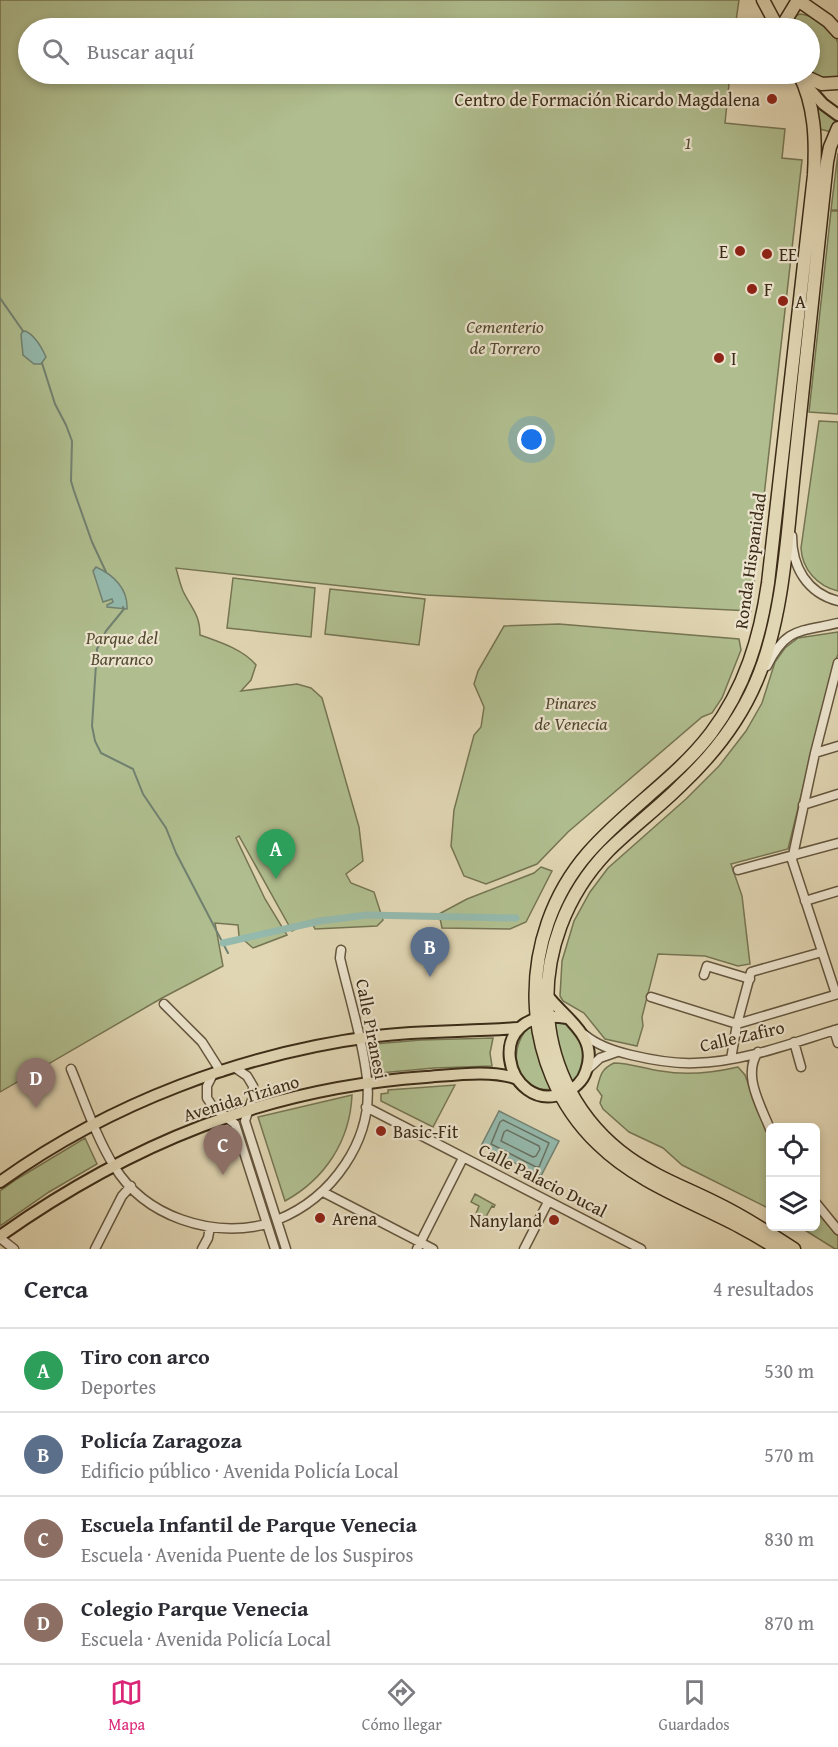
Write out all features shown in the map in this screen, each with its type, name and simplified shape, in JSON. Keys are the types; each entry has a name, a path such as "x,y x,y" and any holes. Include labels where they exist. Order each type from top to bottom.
{"highway":[{"path":"786,18 798,0 828,21 838,32"},
{"path":"763,2 773,18"},
{"path":"820,83 838,83"},
{"name":"Ronda Hispanidad","path":"794,1249 744,1217 661,1178 628,1157 600,1133 551,1075 543,1051 542,1017 535,990 542,937 560,893 571,875 589,852 697,751 725,713 737,692 756,645 768,583 814,175 814,123 803,84"},
{"name":"Ronda Hispanidad","path":"542,1017 550,962 561,920 582,881 616,842 679,788 724,738 755,684 768,648 776,615 790,510 827,162 838,128"},
{"name":"Ronda Hispanidad","path":"565,1092 583,1128 615,1160 648,1181 741,1226 777,1249"}],"main road":[{"path":"806,84 816,98 838,115"},
{"path":"827,162 838,141"},
{"path":"547,995 585,1035 588,1053 587,1070 578,1084 565,1092 541,1096 532,1092 517,1079 511,1068 508,1051 511,1039 518,1028 526,1022 542,1017 567,1018"},
{"path":"0,1182 38,1156 94,1124 153,1097 234,1067 289,1051 359,1039 429,1031 518,1028"},
{"name":"Avenida Tiziano","path":"0,1237 50,1202 113,1165 161,1142 248,1110 293,1097 367,1083 454,1075 507,1075 517,1079"}],"street":[{"path":"790,510 793,520 792,543 800,574 817,592 838,600"},
{"path":"755,684 781,642 798,631 838,623"},
{"path":"651,997 737,1024 837,994 792,857 838,663"},
{"path":"815,753 838,746"},
{"path":"803,805 838,794"},
{"path":"738,870 838,843"},
{"path":"805,901 838,891"},
{"name":"Calle Piranesi","path":"277,1220 298,1210 323,1192 339,1173 361,1131 366,1107 367,1083 340,958 341,950"},
{"path":"704,975 707,966 750,976 822,952"},
{"path":"750,976 737,1024 734,1058 752,1078"},
{"path":"164,1004 201,1042 217,1073 207,1086 207,1098 213,1107 235,1124 275,1249"},
{"path":"836,1030 838,1043"},
{"name":"Calle Zafiro","path":"585,1035 596,1044 618,1052 656,1061 680,1063 734,1058 836,1030"},
{"path":"794,1042 801,1067"},
{"path":"587,1070 600,1058 618,1052"},
{"path":"758,1052 751,1065 752,1078 769,1123"},
{"path":"234,1067 245,1074 252,1083 253,1094 245,1120 286,1249"},
{"path":"71,1069 113,1165 147,1200 187,1222 210,1227 240,1228 267,1224"},
{"name":"Calle Palacio Ducal","path":"366,1107 636,1248"},
{"path":"418,1246 463,1158"},
{"path":"95,1249 122,1197 132,1186"},
{"path":"323,1192 418,1246 433,1249"},
{"path":"524,1249 548,1202"},
{"path":"820,1208 838,1230"},
{"path":"202,1249 208,1238 210,1227"},
{"path":"0,1237 14,1249"}],"green space":[{"name":"Cementerio de Torrero","path":"0,0 739,0 736,18 18,18 18,84 729,84 725,123 785,129 782,158 802,160 751,611 426,595 176,568 183,591 197,616 200,635 238,650 256,665 251,680 241,691 297,684 311,688 322,698 359,827 363,861 346,874 351,883 374,892 383,920 377,926 315,929 311,921 292,931 239,836 236,838 265,899 287,935 253,948 239,936 238,925 215,923 223,966 162,998 0,1092"},
{"path":"800,14 813,18 792,18"},
{"path":"820,22 832,33 838,43 838,78 820,78"},
{"path":"816,104 836,119 832,132 819,129"},
{"path":"838,153 838,210 831,210"},
{"path":"831,211 838,211 838,414 809,412"},
{"path":"819,421 838,422 838,591 830,589 812,576 804,563 801,548"},
{"path":"233,578 315,588 311,637 227,628"},
{"path":"330,589 425,599 419,645 325,634"},
{"name":"Pinares de Venecia","path":"559,624 739,639 741,650 722,698 712,713 702,717 568,832 537,864 486,884 464,876 451,846 454,810 474,735 481,727 484,707 474,684 478,671 504,626"},
{"path":"838,632 838,654 832,670 788,849 731,864 742,896 750,964 738,966 705,956 658,954 637,1046 605,1039 584,1013 563,1001 560,996 562,961 574,921 590,892 608,868 686,799 719,766 746,731 762,703 775,662 785,648 798,638"},
{"path":"541,867 552,871 526,922 510,929 442,928 439,914 467,899 534,873"},
{"path":"552,1020 574,1029 583,1044 585,1053 582,1071 571,1085 565,1070"},
{"path":"534,1023 553,1089 540,1089 530,1084 522,1077 518,1067 516,1056 519,1044 524,1033"},
{"path":"493,1038 490,1053 492,1066 380,1073 375,1044"},
{"path":"626,1064 690,1074 738,1067 745,1075 766,1129 766,1207 682,1165 663,1148 629,1132 603,1109 600,1103 602,1096 597,1089 600,1077 610,1065"},
{"path":"455,1085 433,1127 381,1101 381,1094 388,1093 388,1090"},
{"path":"352,1095 346,1128 333,1157 312,1182 285,1201 258,1117"},
{"path":"85,1138 97,1164 49,1192 0,1226 0,1191"},
{"path":"475,1194 495,1205 492,1206 484,1220 475,1216 479,1206 471,1202"},
{"path":"820,1216 838,1236 838,1249 806,1231 820,1231"}],"water":[{"path":"25,331 35,338 46,357 41,364 34,364 23,355 21,335"},
{"path":"96,567 109,574 119,584 125,595 127,609 107,607 113,602 112,599 103,602 93,571"},
{"path":"499,1111 559,1141 541,1176 481,1146"}],"waterway":[{"path":"0,298 23,331"},
{"path":"42,363 55,404 72,441 71,481 74,491 92,542 106,572"},
{"path":"123,607 124,609 106,631 97,649 92,726 95,741 101,753 133,769 143,794 166,828 176,853 228,953"},
{"path":"223,943 320,921 367,915 516,918"}],"place":[{"name":"Centro de Formación Ricardo Magdalena","path":"772,99"},
{"name":"E","path":"740,251"},
{"name":"EE","path":"767,254"},
{"name":"F","path":"752,289"},
{"name":"A","path":"783,301"},
{"name":"I","path":"719,358"},
{"name":"Tiro con arco","path":"276,879"},
{"name":"Policía Zaragoza","path":"430,977"},
{"name":"Colegio Parque Venecia","path":"36,1108"},
{"name":"Basic-Fit","path":"381,1131"},
{"name":"Escuela Infantil de Parque Venecia","path":"223,1175"},
{"name":"Arena","path":"320,1218"},
{"name":"Nanyland","path":"554,1220"}],"park label":[{"name":"1","path":"688,142"},
{"name":"Parque del Barranco","path":"122,647"}]}
